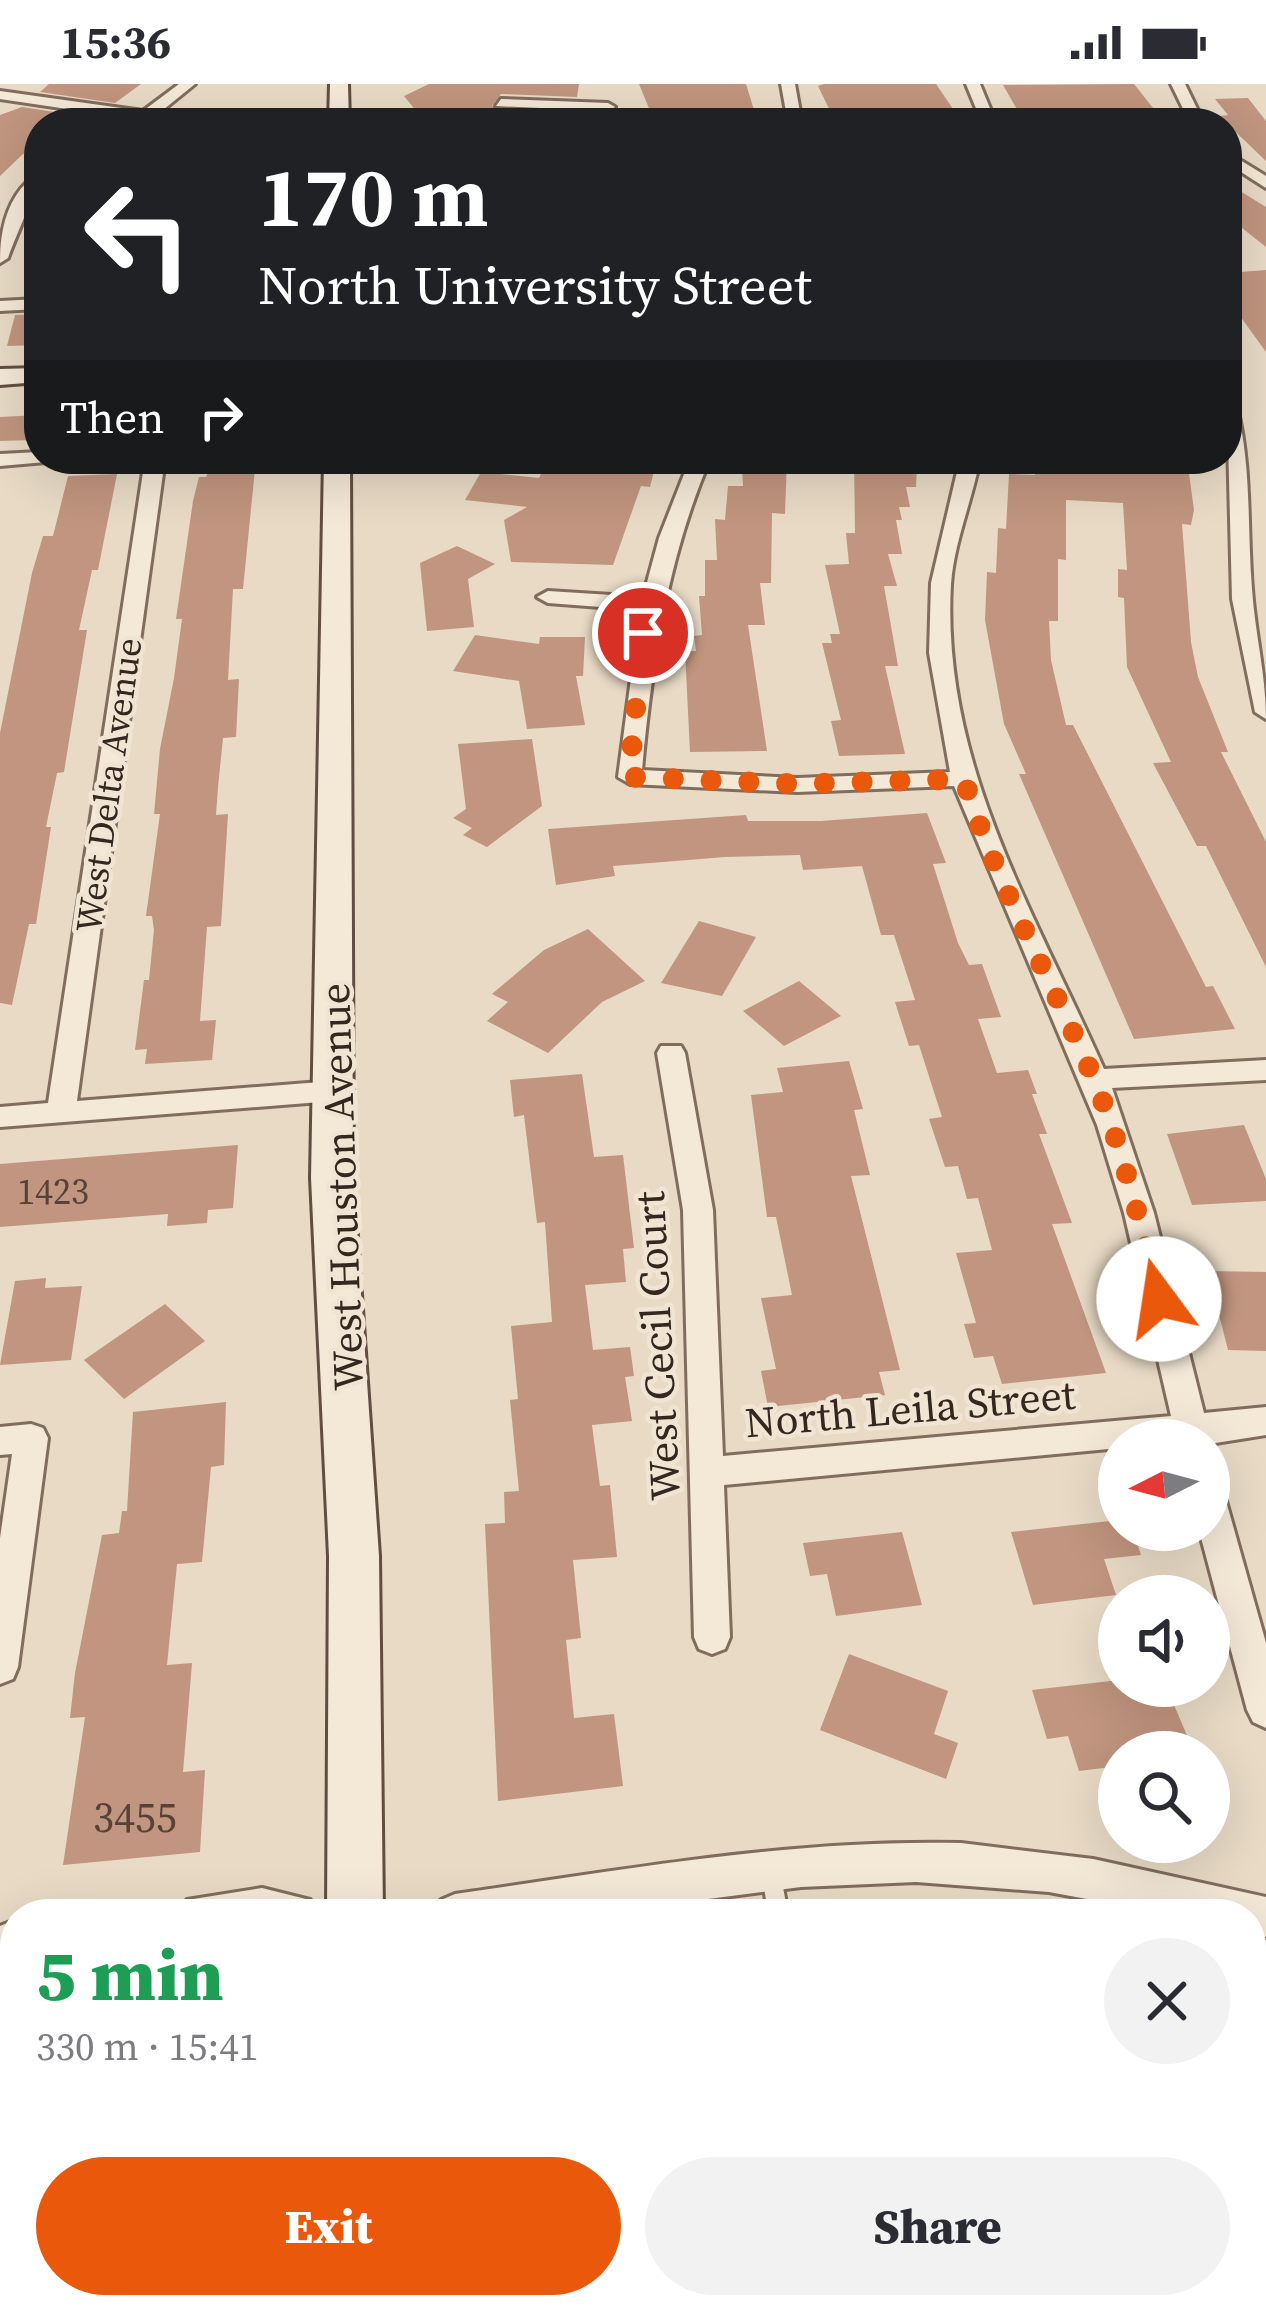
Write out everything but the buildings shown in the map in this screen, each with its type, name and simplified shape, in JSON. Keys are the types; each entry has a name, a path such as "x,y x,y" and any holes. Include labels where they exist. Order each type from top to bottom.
{"main road":[{"name":"West Houston Avenue","path":"337,474 333,1201 354,1556 355,1899"}],"street":[{"path":"0,94 14,84"},
{"path":"156,108 188,84"},
{"path":"0,94 80,108"},
{"path":"501,103 545,108"},
{"path":"0,258 13,216 24,200"},
{"path":"13,216 24,216"},
{"path":"1242,438 1245,511 1240,580 1248,645 1266,712"},
{"name":"West Delta Avenue","path":"61,1112 153,474"},
{"path":"693,474 666,536 648,604 629,777 797,784 964,779"},
{"path":"966,474 948,542 940,631 943,684 964,779 1000,884 1094,1079 1132,1196 1188,1419"},
{"path":"548,597 648,604"},
{"name":"West Cecil Court","path":"671,1053 698,1210 712,1637"},
{"path":"1094,1079 1266,1070"},
{"path":"0,1117 334,1090"},
{"name":"North Leila Street","path":"1230,1427 1266,1421"},
{"path":"0,1667 16,1439"},
{"name":"North Leila Street","path":"706,1472 1098,1441"},
{"path":"1223,1551 1266,1710"},
{"path":"571,1899 772,1873 915,1862 1030,1868 1132,1882 1197,1899"}],"lane":[{"path":"772,1873 776,1899"}],"route":[{"path":"643,633 629,777 797,784 964,779 1000,884 1094,1079 1117,1142 1159,1299"}]}
